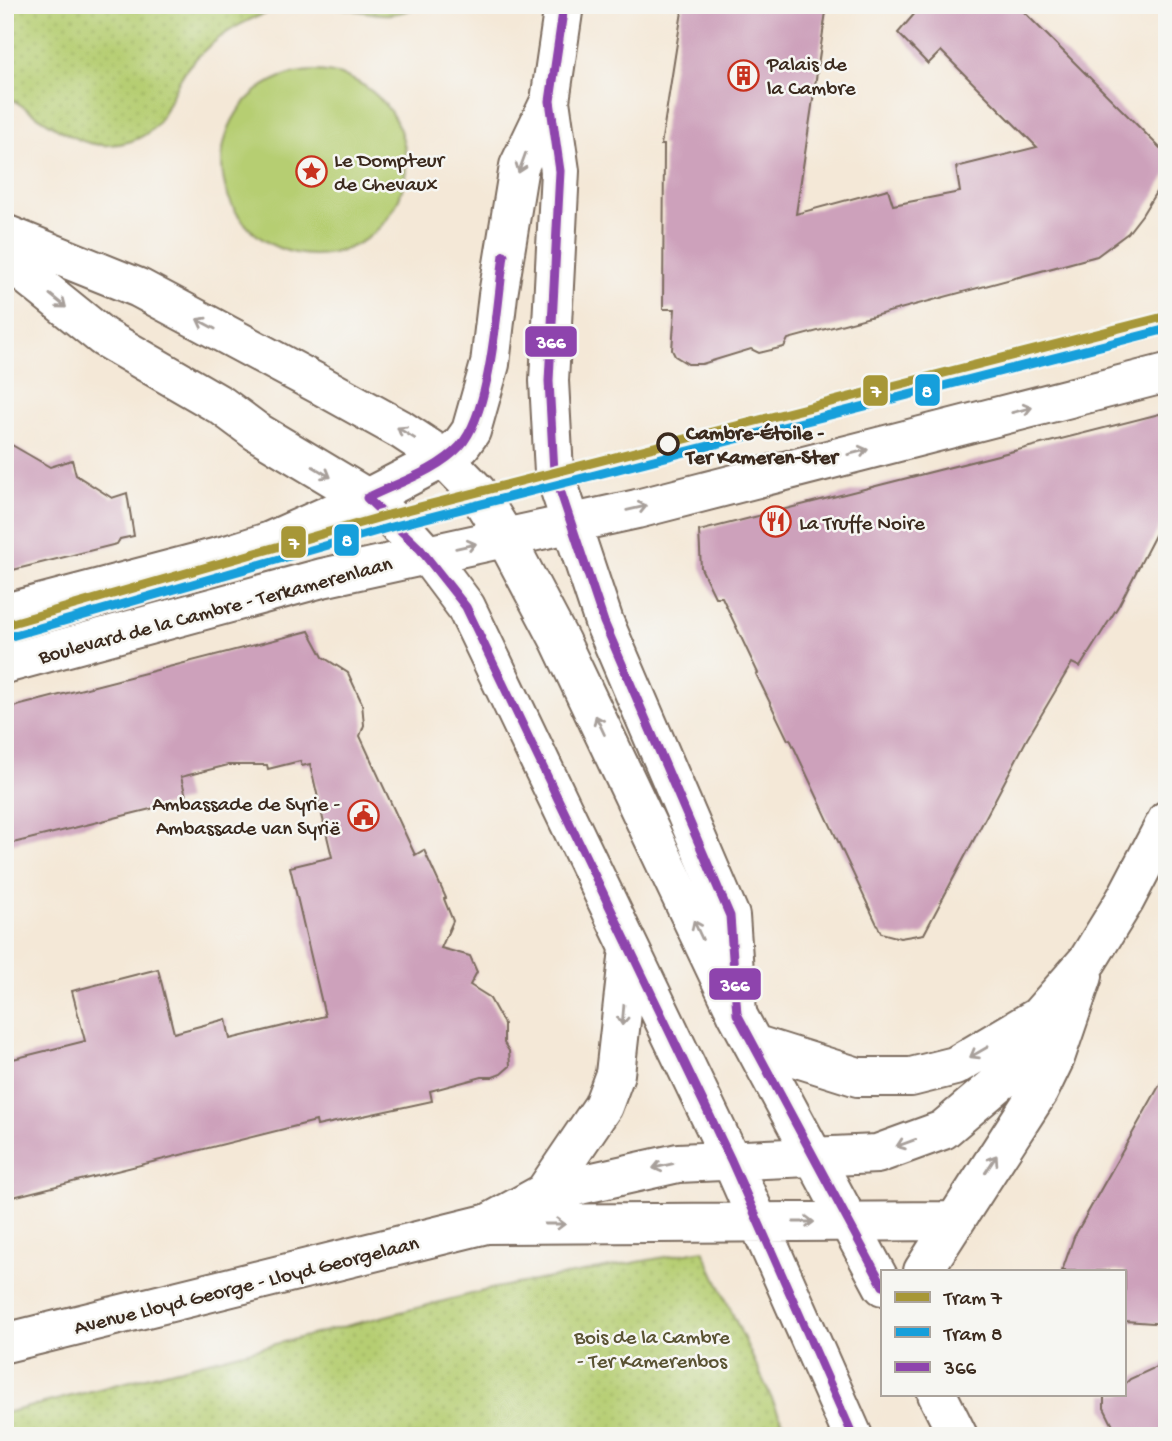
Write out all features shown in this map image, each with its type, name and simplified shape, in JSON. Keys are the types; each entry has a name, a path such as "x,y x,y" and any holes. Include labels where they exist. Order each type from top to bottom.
{"main road":[{"path":"564,5 550,101 560,171 549,381 554,472 604,622 730,916 745,1029"},
{"path":"5,613 268,542 367,498 443,458 461,445 471,431 490,364 519,166 550,101"},
{"path":"5,234 139,288 400,429 443,458 477,492 505,537 560,641 745,1029 881,1282"},
{"path":"5,258 103,337 222,406 257,432 367,498 427,555 466,607 731,1160 853,1436"},
{"name":"Boulevard de la Cambre - Terkamerenlaan","path":"5,664 322,578 637,509 1167,373"},
{"path":"745,1029 858,1077 911,1077 955,1066 1038,1017 1088,960 1125,900 1167,820"},
{"name":"Avenue Lloyd George - Lloyd Georgelaan","path":"544,1193 603,1106 615,1074 629,947"},
{"path":"924,1270 1039,1091 1055,1058 1088,960"},
{"name":"Avenue Lloyd George - Lloyd Georgelaan","path":"486,1224 544,1193 678,1163 877,1154 943,1130 1002,1080 1038,1017"},
{"name":"Avenue Lloyd George - Lloyd Georgelaan","path":"5,1343 486,1224 954,1222"},
{"path":"938,1396 958,1436"}],"green space":[{"path":"5,5 299,5 252,18 225,34 200,54 184,72 165,112 155,126 129,142 99,145 70,135 5,95"},
{"path":"304,5 419,5 391,14"},
{"path":"314,71 332,72 349,78 365,86 379,98 391,112 399,128 405,145 405,181 399,198 391,214 379,228 365,240 349,248 332,254 314,255 296,254 279,248 263,240 249,228 237,214 229,198 223,181 222,163 223,145 229,128 237,112 249,98 263,86 279,78 296,72"},
{"name":"Bois de la Cambre - Ter Kamerenbos","path":"703,1250 789,1436 5,1436 5,1413 495,1288"}],"building":[{"path":"683,5 827,5 796,214 888,189 893,205 960,192 956,167 1037,147 941,51 928,64 898,33 922,5 1017,5 1167,155 1167,174 1128,233 1097,256 788,339 784,347 759,353 751,349 702,364 688,364 675,356 672,350 675,309 663,309 664,145 661,145"},
{"path":"1167,412 1167,512 1119,605 1080,667 1072,663 1027,739 924,934 900,938 881,933 790,739 788,740 756,674 758,673 722,597 715,597 701,568 699,531"},
{"path":"5,441 50,467 72,460 76,475 112,498 127,493 134,536 120,539 117,544 5,572"},
{"path":"309,631 323,657 348,673 362,703 364,725 360,736 415,855 424,850 446,898 444,899 453,921 441,948 470,956 477,972 470,985 489,997 504,1024 504,1043 509,1051 510,1066 493,1077 482,1077 430,1091 432,1101 317,1126 316,1121 5,1199 5,1061 85,1041 72,991 158,969 174,1033 226,1019 230,1039 325,1016 290,867 332,857 310,764 302,766 300,761 268,769 267,765 228,765 181,777 187,800 5,845 5,709"},
{"path":"1167,1072 1167,1324 1126,1321 1126,1270 1062,1270 1074,1237"},
{"path":"1167,1362 1167,1436 1118,1436 1104,1408 1104,1396 1126,1396 1126,1383"}],"tram line":[{"name":"7","path":"5,625 388,515 1167,316"},
{"name":"8","path":"8,637 391,527 1167,329"}],"transit line":[{"name":"366","path":"564,5 550,101 560,171 549,381 554,472 604,622 730,916 737,1014 881,1282"},
{"name":"366","path":"367,498 440,463 460,446 471,430 486,383 504,255"},
{"name":"366","path":"367,498 420,549 466,607 731,1160 853,1436"}],"place":[{"name":"Palais de la Cambre","path":"744,75"},
{"name":"Le Dompteur de Chevaux","path":"311,171"},
{"name":"Cambre-Étoile - Ter Kameren-Ster","path":"668,444"},
{"name":"La Truffe Noire","path":"776,522"},
{"name":"Ambassade de Syrie - Ambassade van Syrië","path":"363,815"}]}
